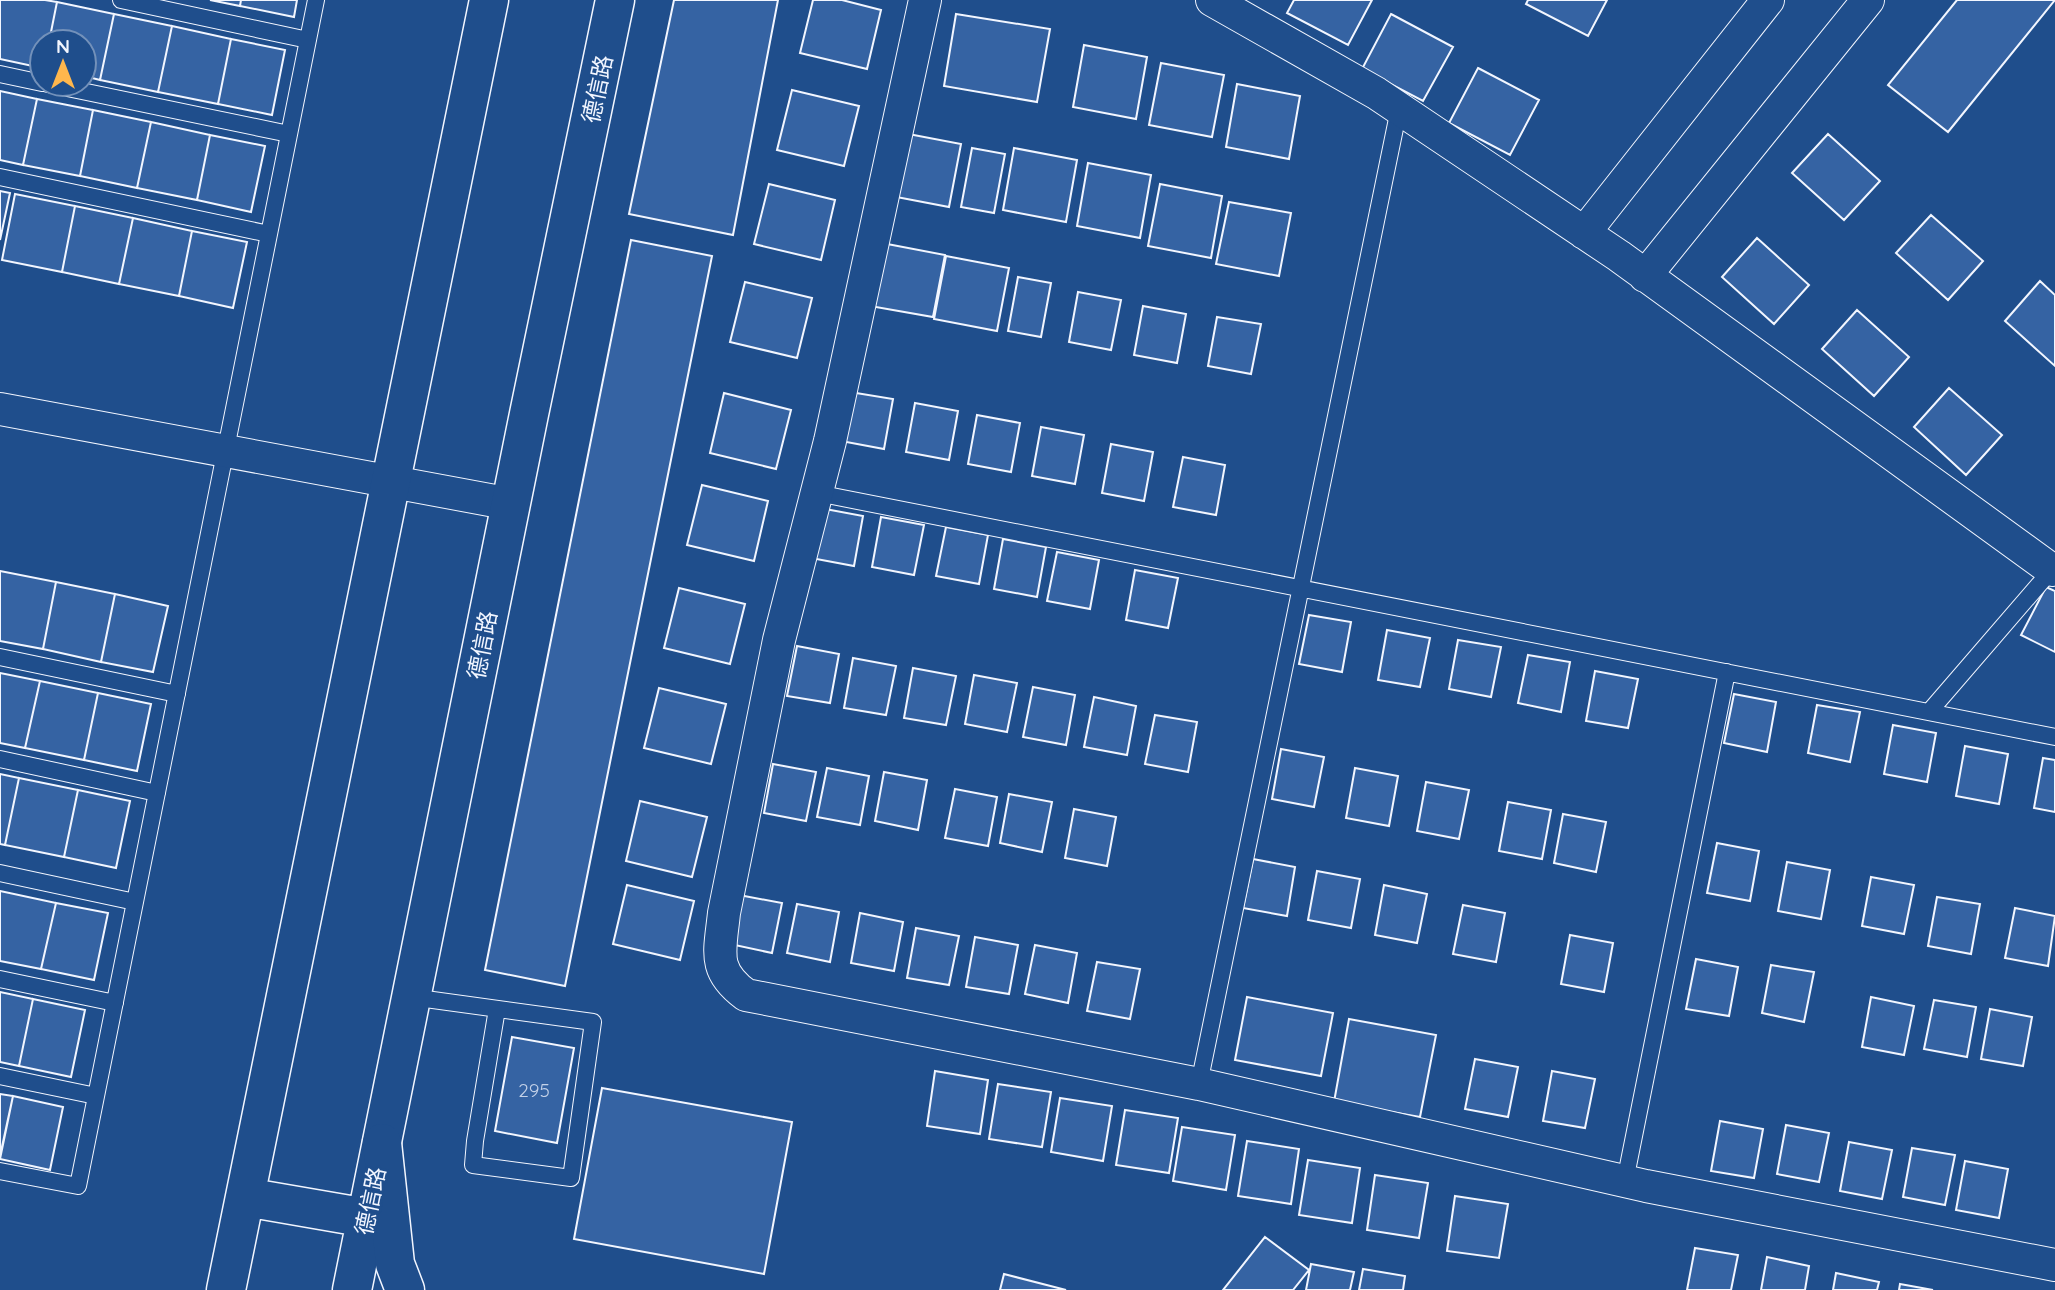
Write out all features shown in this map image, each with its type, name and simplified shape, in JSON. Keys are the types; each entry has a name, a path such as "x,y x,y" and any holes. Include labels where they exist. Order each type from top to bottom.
{"main road":[{"path":"226,1290 489,0"},
{"name":"德信路","path":"352,1290 615,0"},
{"path":"382,1143 395,1264 405,1290"},
{"path":"245,1197 367,1218"}],"street":[{"path":"925,0 833,427 779,640 724,913 720,948 722,969 730,984 747,996 1199,1084 1625,1181 2054,1260"},
{"path":"1212,0 1399,108 1584,233 2054,568"},
{"path":"1584,233 1768,0"},
{"path":"1645,276 1868,0"},
{"path":"0,410 511,504"}],"lane":[{"path":"121,0 307,40"},
{"path":"0,1171 78,1186 316,0"},
{"path":"0,74 28,80"},
{"path":"98,94 289,134"},
{"path":"1199,1084 1399,108"},
{"path":"0,177 269,234"},
{"path":"817,493 2055,737"},
{"path":"1929,712 2054,568"},
{"path":"0,657 177,694"},
{"path":"1625,1181 1727,672"},
{"path":"0,760 157,793"},
{"path":"0,873 135,902"},
{"path":"0,979 115,1003"},
{"path":"411,997 593,1022 572,1178 473,1165 497,1009"},
{"path":"0,1076 96,1096"}],"building":[{"path":"0,0 57,2 52,28 28,28 28,65 0,59"},
{"path":"210,0 241,0 240,6"},
{"path":"241,0 297,0 294,17 240,6"},
{"path":"674,0 778,0 733,235 629,214"},
{"path":"813,0 842,0 881,10 867,69 800,53"},
{"path":"1294,0 1372,0 1348,45 1287,13"},
{"path":"1528,0 1607,0 1588,36 1526,4"},
{"path":"1957,0 2055,0 1948,132 1888,85"},
{"path":"57,2 114,14 100,80 98,28 52,28"},
{"path":"114,14 172,26 158,92 100,80"},
{"path":"956,14 1050,29 1037,102 944,86"},
{"path":"1391,14 1453,47 1423,101 1362,69"},
{"path":"172,26 231,39 218,104 158,92"},
{"path":"231,39 285,50 272,115 218,104"},
{"path":"1084,45 1147,57 1136,119 1073,107"},
{"path":"1161,63 1224,75 1212,137 1149,125"},
{"path":"1478,68 1539,100 1510,155 1449,123"},
{"path":"1237,84 1300,96 1289,159 1226,147"},
{"path":"792,90 859,106 844,166 777,150"},
{"path":"0,91 37,99 23,165 0,160"},
{"path":"37,99 93,110 80,176 23,165"},
{"path":"93,110 151,122 137,188 80,176"},
{"path":"151,122 210,135 197,200 137,188"},
{"path":"898,132 961,144 949,207 886,195"},
{"path":"1828,134 1880,181 1844,220 1792,173"},
{"path":"210,135 265,146 251,212 197,200"},
{"path":"972,148 1005,154 994,213 961,207"},
{"path":"1014,148 1077,160 1066,222 1003,210"},
{"path":"1088,163 1151,175 1140,238 1077,226"},
{"path":"769,184 835,200 821,260 754,244"},
{"path":"1160,184 1222,196 1211,258 1148,246"},
{"path":"0,191 10,193 0,240"},
{"path":"15,194 75,206 62,272 2,260"},
{"path":"1229,202 1291,213 1279,276 1216,264"},
{"path":"75,206 133,218 119,284 62,272"},
{"path":"1931,215 1983,261 1948,300 1896,253"},
{"path":"133,218 192,231 179,296 119,284"},
{"path":"192,231 247,242 233,308 179,296"},
{"path":"1757,238 1809,285 1774,324 1722,277"},
{"path":"631,240 712,256 565,986 485,970"},
{"path":"882,243 945,255 933,317 870,306"},
{"path":"946,256 1009,268 997,331 934,319"},
{"path":"1018,277 1051,283 1041,337 1008,331"},
{"path":"2040,281 2055,295 2055,366 2005,321"},
{"path":"745,282 812,298 797,358 730,342"},
{"path":"1078,292 1121,300 1111,350 1069,342"},
{"path":"1143,306 1186,314 1177,363 1134,355"},
{"path":"1857,310 1909,357 1874,396 1822,349"},
{"path":"1217,317 1261,324 1251,374 1208,366"},
{"path":"1949,388 2002,435 1966,475 1914,427"},
{"path":"850,392 893,399 884,449 841,441"},
{"path":"724,393 791,410 776,469 710,453"},
{"path":"915,403 958,411 949,460 906,452"},
{"path":"977,415 1020,423 1011,472 968,464"},
{"path":"1041,427 1084,435 1075,484 1032,476"},
{"path":"1111,444 1153,452 1144,501 1102,493"},
{"path":"1183,457 1225,465 1216,515 1173,507"},
{"path":"702,485 768,501 754,561 687,545"},
{"path":"820,508 863,516 854,566 811,558"},
{"path":"881,517 924,525 914,575 872,567"},
{"path":"946,527 988,535 979,584 936,576"},
{"path":"1003,539 1046,547 1037,597 994,589"},
{"path":"1057,552 1099,560 1090,609 1047,601"},
{"path":"1135,570 1178,578 1168,628 1126,620"},
{"path":"0,571 56,582 43,649 0,641"},
{"path":"56,582 115,594 101,662 43,649"},
{"path":"2046,587 2055,591 2055,652 2021,635"},
{"path":"679,588 745,604 730,664 664,648"},
{"path":"115,594 168,606 153,672 101,662"},
{"path":"1309,615 1351,622 1342,672 1299,664"},
{"path":"1387,630 1430,638 1420,687 1378,680"},
{"path":"1458,640 1501,647 1491,697 1449,689"},
{"path":"797,646 839,654 830,703 787,696"},
{"path":"1528,655 1570,662 1561,712 1518,703"},
{"path":"853,658 896,666 886,715 844,708"},
{"path":"913,668 956,676 946,725 904,718"},
{"path":"1595,671 1638,679 1628,728 1586,721"},
{"path":"0,673 40,681 25,748 0,743"},
{"path":"974,675 1017,683 1007,732 965,724"},
{"path":"40,681 98,693 84,760 25,748"},
{"path":"1033,687 1075,695 1066,745 1023,737"},
{"path":"659,688 726,704 711,764 644,748"},
{"path":"98,693 151,704 137,771 84,760"},
{"path":"1734,694 1776,702 1767,752 1724,743"},
{"path":"1094,697 1136,706 1127,755 1084,747"},
{"path":"1817,705 1860,712 1850,762 1808,753"},
{"path":"1155,715 1197,722 1188,772 1145,764"},
{"path":"1893,725 1936,733 1927,782 1884,774"},
{"path":"1965,746 2008,754 1999,804 1956,796"},
{"path":"1281,749 1324,757 1314,807 1272,799"},
{"path":"2043,758 2055,760 2055,812 2034,808"},
{"path":"773,764 816,772 806,821 764,813"},
{"path":"827,768 869,776 860,825 817,817"},
{"path":"1355,768 1398,776 1389,826 1346,818"},
{"path":"884,772 927,780 918,830 875,821"},
{"path":"0,774 19,778 5,845 0,844"},
{"path":"19,778 78,790 64,857 5,845"},
{"path":"1426,782 1469,790 1459,839 1417,831"},
{"path":"955,789 997,797 988,846 945,838"},
{"path":"78,790 130,801 116,868 64,857"},
{"path":"1009,794 1052,802 1042,852 1000,843"},
{"path":"640,801 707,817 692,877 626,861"},
{"path":"1508,802 1551,810 1542,859 1499,851"},
{"path":"1074,809 1116,817 1107,866 1065,858"},
{"path":"1563,814 1606,822 1596,872 1554,863"},
{"path":"1717,843 1759,851 1750,901 1707,893"},
{"path":"1253,859 1295,867 1287,916 1243,908"},
{"path":"1787,862 1830,870 1821,919 1778,911"},
{"path":"1317,871 1360,879 1351,928 1308,920"},
{"path":"1871,877 1914,885 1904,934 1862,926"},
{"path":"627,885 694,901 680,960 613,944"},
{"path":"1384,885 1427,894 1417,943 1375,935"},
{"path":"0,891 56,903 41,969 0,961"},
{"path":"739,895 782,903 772,953 730,944"},
{"path":"1937,897 1980,904 1971,954 1928,946"},
{"path":"56,903 108,913 94,980 41,969"},
{"path":"797,904 839,912 830,962 787,953"},
{"path":"1463,905 1505,913 1496,962 1453,954"},
{"path":"2015,908 2055,916 2048,966 2005,958"},
{"path":"860,913 903,922 894,971 851,963"},
{"path":"916,928 959,936 949,985 907,978"},
{"path":"1570,935 1613,943 1604,992 1561,984"},
{"path":"975,937 1018,945 1009,994 966,987"},
{"path":"1035,945 1077,953 1068,1003 1025,994"},
{"path":"1696,959 1738,967 1729,1016 1686,1009"},
{"path":"1097,962 1140,969 1130,1019 1087,1011"},
{"path":"1771,965 1814,972 1804,1022 1762,1013"},
{"path":"0,992 33,999 19,1066 0,1062"},
{"path":"1247,997 1333,1013 1321,1076 1235,1060"},
{"path":"1871,997 1914,1006 1904,1055 1862,1047"},
{"path":"33,999 85,1010 71,1077 19,1066"},
{"path":"1934,1000 1976,1007 1967,1057 1924,1049"},
{"path":"1990,1009 2032,1017 2023,1066 1981,1059"},
{"path":"1349,1019 1436,1035 1420,1117 1334,1102"},
{"path":"512,1037 574,1048 557,1143 495,1131"},
{"path":"1475,1059 1518,1067 1508,1117 1465,1109"},
{"path":"935,1071 988,1080 980,1134 927,1126"},
{"path":"1552,1071 1595,1079 1585,1128 1543,1121"},
{"path":"998,1084 1051,1092 1042,1147 989,1139"},
{"path":"602,1088 792,1122 764,1274 574,1239"},
{"path":"0,1094 13,1096 0,1156"},
{"path":"13,1096 63,1107 50,1170 0,1159"},
{"path":"1060,1098 1112,1106 1103,1161 1051,1152"},
{"path":"1125,1110 1178,1118 1169,1173 1116,1165"},
{"path":"1720,1121 1763,1129 1754,1178 1711,1171"},
{"path":"1786,1125 1829,1133 1819,1182 1777,1174"},
{"path":"1182,1127 1235,1135 1226,1190 1173,1181"},
{"path":"1247,1141 1299,1149 1291,1204 1238,1196"},
{"path":"1849,1142 1892,1150 1882,1199 1840,1191"},
{"path":"1912,1148 1955,1155 1945,1205 1903,1197"},
{"path":"1308,1160 1360,1168 1352,1223 1299,1215"},
{"path":"1965,1161 2008,1169 1999,1218 1956,1210"},
{"path":"1375,1175 1428,1183 1419,1238 1367,1230"},
{"path":"1455,1196 1508,1204 1499,1258 1447,1251"},
{"path":"1265,1237 1309,1270 1293,1290 1223,1290"},
{"path":"1695,1248 1738,1255 1731,1290 1687,1290"},
{"path":"1767,1257 1809,1266 1805,1290 1761,1290"},
{"path":"1311,1264 1354,1272 1350,1290 1306,1290"},
{"path":"1363,1269 1405,1276 1403,1290 1359,1290"},
{"path":"1836,1273 1879,1282 1877,1290 1833,1290"},
{"path":"1004,1274 1066,1290 1000,1290"},
{"path":"1900,1284 1933,1290 1899,1290"}]}
